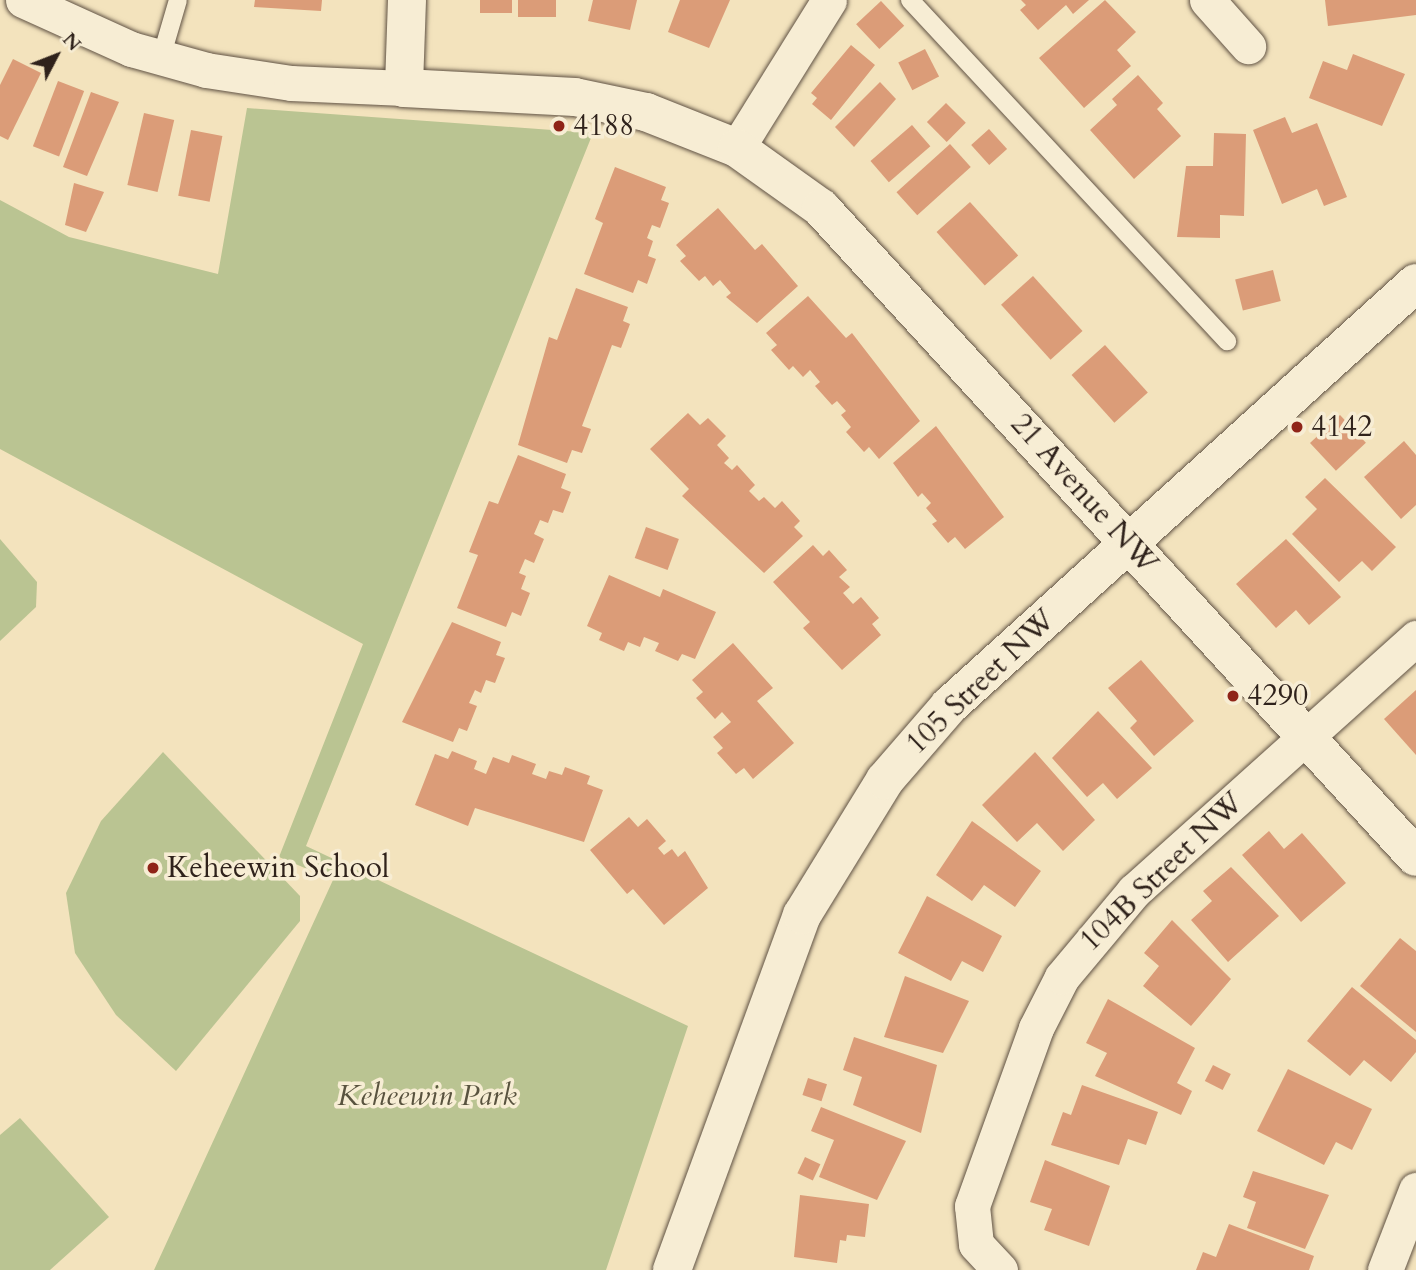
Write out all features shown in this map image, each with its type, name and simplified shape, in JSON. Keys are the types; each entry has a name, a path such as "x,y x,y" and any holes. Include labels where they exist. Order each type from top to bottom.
{"street":[{"path":"23,0 87,31 161,58 250,78 404,88 407,0"},
{"path":"737,148 828,0"},
{"path":"1207,0 1248,46"},
{"name":"21 Avenue NW","path":"404,88 594,100 682,124 737,148 783,177 848,232 1416,857"},
{"name":"105 Street NW","path":"672,1270 783,960 822,875 916,741 1416,284"},
{"name":"104B Street NW","path":"1000,1270 976,1244 972,1206 1028,1048 1062,977 1112,913 1416,638"},
{"path":"1385,1270 1416,1190"}],"lane":[{"path":"161,58 178,0"},
{"path":"910,0 1227,341"}],"green space":[{"name":"Keheewin Park","path":"247,108 593,133 306,846 688,1026 606,1270 154,1270 333,880 279,857 363,644 0,449 0,200 69,237 218,274"},
{"path":"0,539 37,582 36,607 0,641"},
{"path":"163,752 300,896 300,921 176,1071 116,1015 75,953 66,893 101,821"},
{"path":"20,1118 109,1217 50,1270 0,1270 0,1135"}],"building":[{"path":"255,0 322,0 321,11 254,7"},
{"path":"480,0 512,0 512,13 480,13"},
{"path":"518,0 556,0 556,17 518,17"},
{"path":"593,0 637,0 630,30 588,21"},
{"path":"680,0 730,0 709,48 668,32"},
{"path":"1021,0 1089,0 1073,14 1066,5 1038,30 1020,10 1026,5"},
{"path":"1105,0 1136,32 1117,50 1131,66 1084,108 1039,58"},
{"path":"1325,0 1416,0 1416,15 1328,26"},
{"path":"881,1 904,26 879,49 856,24"},
{"path":"851,45 875,65 831,120 812,104 817,98 811,93"},
{"path":"925,49 939,77 912,90 898,63"},
{"path":"1353,54 1405,74 1382,126 1309,98 1323,61 1347,70"},
{"path":"13,59 41,73 8,140 0,136 0,85"},
{"path":"1138,75 1163,103 1157,109 1181,136 1134,179 1090,130 1117,105 1112,99"},
{"path":"58,81 84,91 59,156 33,146"},
{"path":"880,82 896,99 854,147 835,127"},
{"path":"91,92 119,102 87,176 63,167"},
{"path":"946,103 966,123 947,142 927,122"},
{"path":"144,113 174,120 158,192 127,185"},
{"path":"1285,117 1292,133 1317,123 1347,197 1324,206 1317,189 1282,204 1253,130"},
{"path":"912,125 930,146 889,182 870,161"},
{"path":"989,129 1007,149 989,165 971,145"},
{"path":"191,130 222,136 210,202 178,196"},
{"path":"1214,133 1246,134 1244,216 1220,215 1220,238 1177,237 1186,166 1213,166"},
{"path":"950,144 971,167 917,215 896,192"},
{"path":"615,167 666,187 661,200 669,203 660,228 652,225 647,238 653,241 648,256 656,259 647,284 638,280 633,293 584,274 603,223 595,219"},
{"path":"74,183 104,192 86,232 65,225"},
{"path":"970,202 1018,256 985,286 937,232"},
{"path":"718,208 755,250 762,244 798,286 757,323 726,297 731,293 720,280 713,286 705,276 699,281 680,261 686,256 676,245"},
{"path":"1273,270 1281,301 1243,310 1235,279"},
{"path":"1033,276 1083,331 1051,360 1001,305"},
{"path":"576,288 628,307 623,321 630,324 621,348 612,345 582,426 591,429 582,453 572,450 567,463 518,445 549,337 557,340"},
{"path":"808,296 846,338 852,333 920,421 879,459 869,447 864,452 846,432 851,427 841,415 846,411 837,401 832,405 815,386 820,382 810,370 803,377 793,366 789,370 771,350 777,345 766,333"},
{"path":"1105,345 1148,393 1114,423 1072,375"},
{"path":"688,413 700,425 708,418 726,436 717,445 729,458 724,463 732,470 737,465 755,485 749,491 759,501 764,497 775,508 782,501 800,521 794,527 803,536 764,573 682,496 689,489 650,449"},
{"path":"1340,415 1366,443 1336,471 1310,443"},
{"path":"936,426 1004,517 965,549 955,537 948,543 932,524 937,521 926,508 931,503 922,493 918,497 893,463"},
{"path":"1404,441 1416,455 1416,505 1401,519 1364,477"},
{"path":"518,455 566,474 561,488 571,492 563,513 553,510 548,523 540,520 534,534 544,539 534,563 525,559 519,573 526,576 521,589 530,593 521,616 512,612 506,627 457,608 478,555 469,552 489,501 498,504"},
{"path":"1325,478 1396,547 1372,571 1362,561 1339,582 1292,534 1317,509 1305,497"},
{"path":"646,527 679,539 668,570 635,558"},
{"path":"1286,539 1341,597 1309,625 1296,610 1276,628 1236,584"},
{"path":"813,545 823,556 829,550 847,570 839,577 850,587 843,593 853,604 861,597 879,618 872,624 881,635 842,670 803,628 810,622 773,582"},
{"path":"609,575 660,597 663,589 716,612 695,659 682,654 678,661 655,651 659,643 644,637 640,647 628,642 624,651 599,640 602,633 587,626"},
{"path":"452,622 501,642 496,655 505,658 495,683 486,680 481,693 475,690 469,703 477,706 467,731 459,728 453,742 402,722"},
{"path":"733,643 773,688 757,701 794,743 753,779 744,768 736,774 717,753 723,748 713,737 731,722 722,712 715,719 696,698 703,692 692,680"},
{"path":"1141,660 1194,721 1154,756 1130,728 1137,721 1108,688"},
{"path":"1416,690 1416,755 1384,719"},
{"path":"1098,711 1152,768 1117,799 1103,783 1087,797 1052,758"},
{"path":"452,751 477,761 474,769 486,774 493,757 509,763 512,755 536,764 532,774 546,779 549,771 562,775 565,767 590,776 587,784 603,790 584,842 475,808 468,826 415,805 435,754 448,759"},
{"path":"1035,752 1095,820 1063,851 1037,823 1017,842 982,805"},
{"path":"629,817 638,827 647,819 666,841 658,848 664,855 672,849 678,857 685,851 708,888 664,925 633,889 627,894 590,850"},
{"path":"972,821 1041,871 1015,907 984,885 972,901 936,875"},
{"path":"1269,831 1284,849 1302,833 1346,883 1301,922 1242,855"},
{"path":"1231,867 1279,916 1228,962 1191,920 1212,901 1203,891"},
{"path":"927,896 1002,936 983,972 962,961 951,981 898,953"},
{"path":"1172,920 1231,979 1191,1026 1143,986 1159,966 1144,953"},
{"path":"1400,938 1416,951 1416,1032 1360,986"},
{"path":"905,976 969,1001 943,1053 884,1037"},
{"path":"1352,987 1416,1040 1416,1052 1391,1082 1364,1060 1350,1076 1307,1041"},
{"path":"1108,999 1195,1048 1177,1083 1192,1091 1181,1115 1095,1076 1107,1053 1086,1043"},
{"path":"854,1037 937,1065 921,1133 853,1105 862,1077 843,1070"},
{"path":"1213,1065 1231,1074 1223,1090 1205,1081"},
{"path":"1288,1069 1372,1109 1352,1150 1336,1142 1324,1165 1257,1131"},
{"path":"808,1078 827,1084 821,1101 802,1095"},
{"path":"1082,1085 1158,1112 1146,1145 1128,1139 1119,1165 1051,1145 1063,1112 1071,1115"},
{"path":"821,1107 906,1141 877,1200 819,1177 834,1140 811,1131"},
{"path":"805,1157 820,1164 813,1180 797,1173"},
{"path":"1045,1160 1110,1186 1089,1246 1044,1230 1052,1209 1030,1202"},
{"path":"1253,1171 1329,1195 1305,1249 1247,1228 1256,1202 1243,1197"},
{"path":"800,1195 869,1204 865,1237 847,1235 846,1241 840,1240 837,1263 794,1257"},
{"path":"1229,1224 1314,1256 1309,1270 1196,1270 1203,1252 1216,1257"}],"place":[{"name":"4188","path":"559,126"},
{"name":"4142","path":"1297,427"},
{"name":"4290","path":"1233,696"},
{"name":"Keheewin School","path":"153,868"}]}
